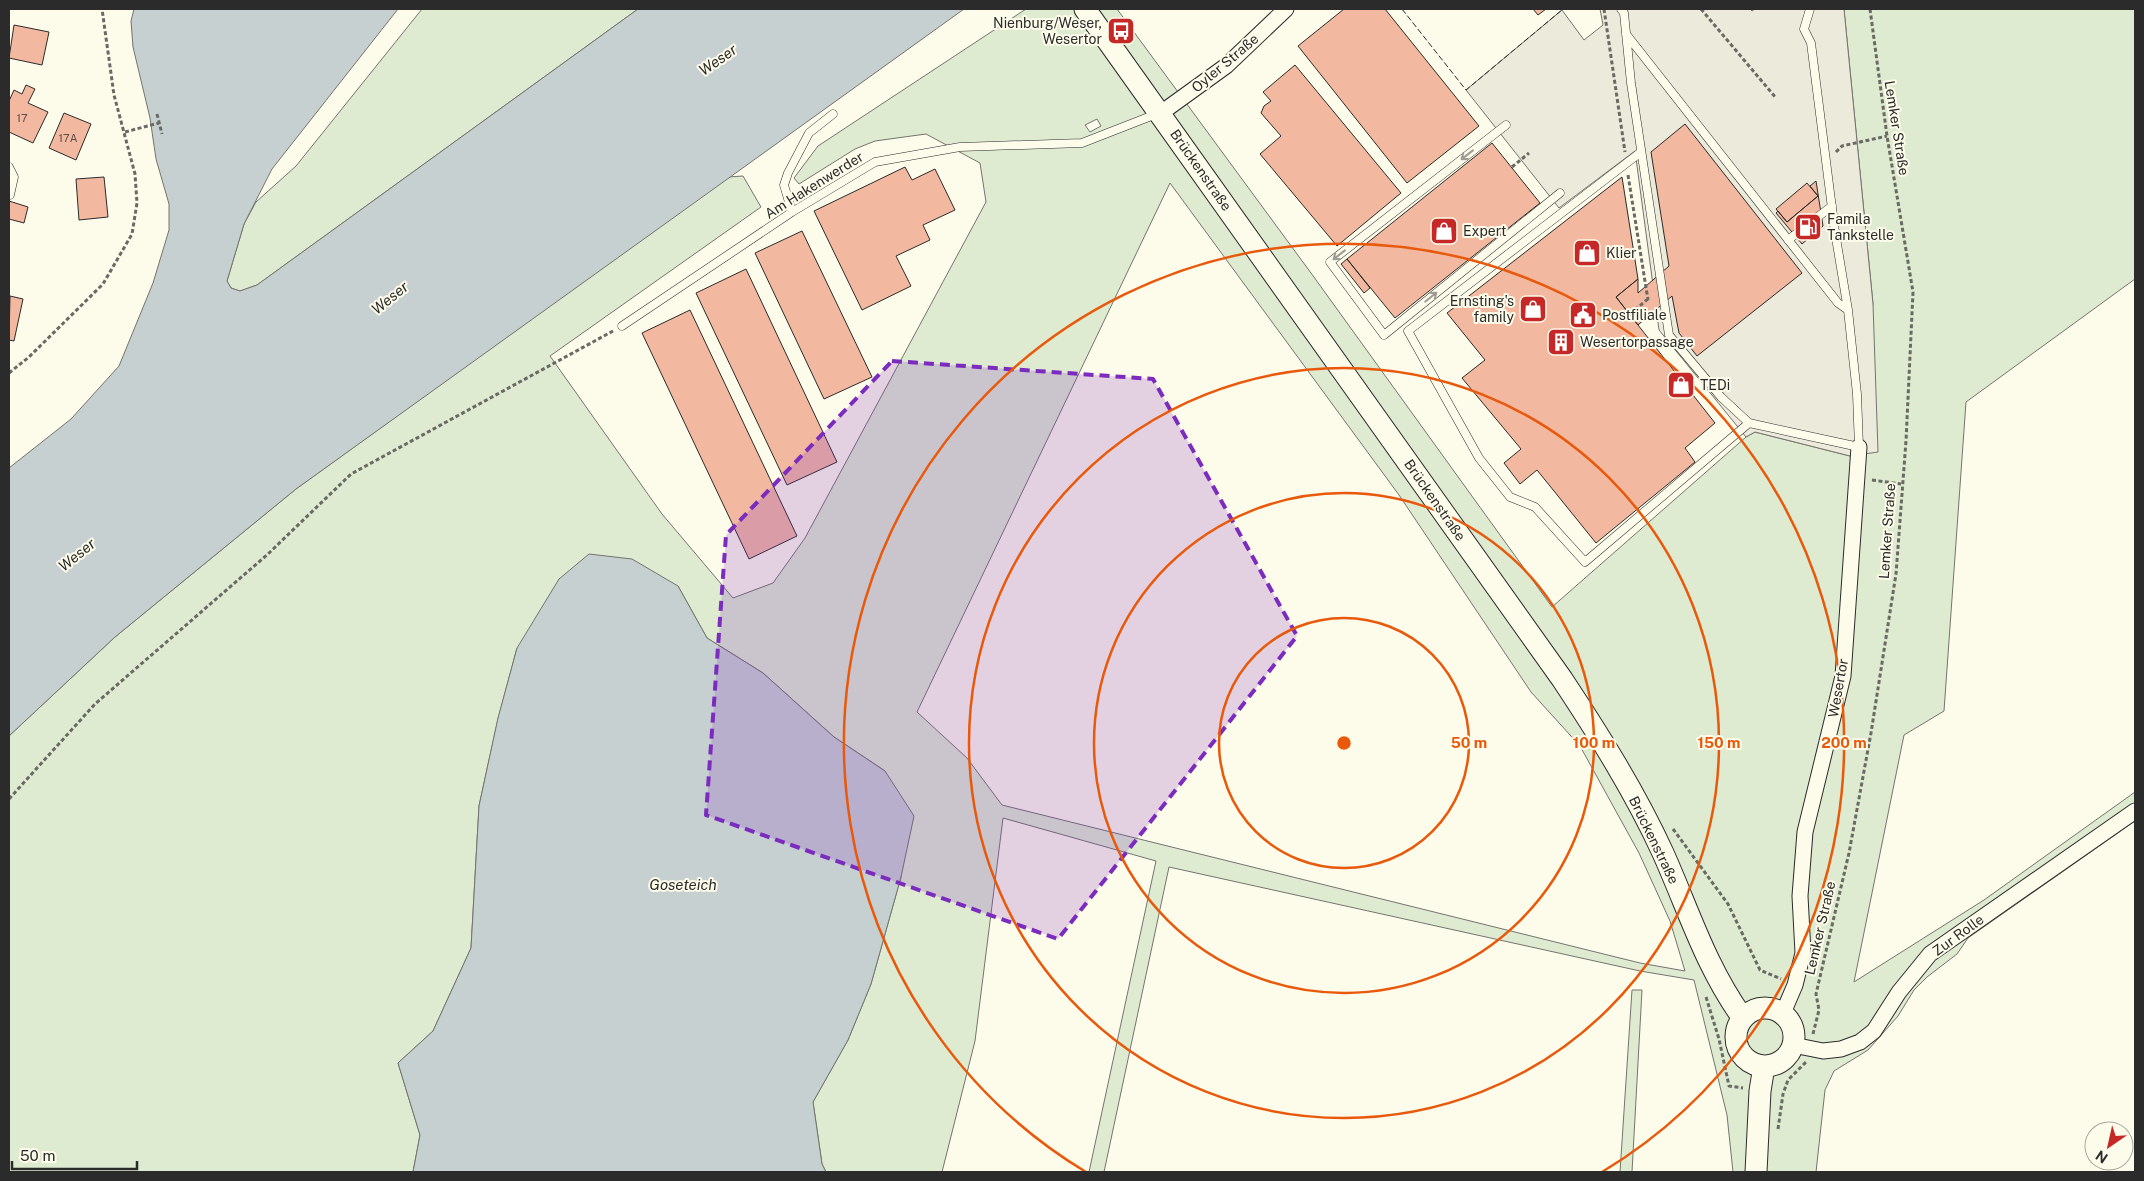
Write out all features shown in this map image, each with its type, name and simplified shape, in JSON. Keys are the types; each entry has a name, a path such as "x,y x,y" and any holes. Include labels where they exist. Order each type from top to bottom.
{"street":[{"name":"Brückenstraße","path":"1085,9 1556,671 1604,743 1663,854 1709,963 1724,991 1742,1017"},
{"name":"Oyler Straße","path":"1160,113 1198,88 1226,66 1286,9"},
{"name":"Wesertor","path":"1783,1013 1795,985 1803,953 1800,896 1805,832 1843,676 1859,447"},
{"name":"Zur Rolle","path":"1801,1047 1823,1051 1841,1049 1860,1042 1874,1031 1899,992 1930,954 2135,810"},
{"path":"1766,1007 1783,1013 1794,1029 1801,1047 1780,1062 1764,1066 1746,1060 1736,1044 1737,1025 1742,1017 1757,1008 1766,1007"},
{"path":"1756,1172 1760,1091 1764,1066"}],"lane":[{"path":"1621,9 1624,13 1669,336 1721,397 1749,423 1859,447 1857,394 1848,310 1832,206 1811,43 1804,29 1810,9"},
{"path":"1626,34 1838,303 1848,310"},
{"name":"Am Hakenwerder","path":"622,326 792,212 875,162 960,147 1082,143 1160,113"},
{"path":"792,212 784,185 788,173 810,133 833,114"},
{"path":"1506,125 1330,262 1384,335 1560,193"},
{"path":"1642,152 1408,331 1479,458 1510,497 1535,507 1585,562 1749,423"},
{"path":"9,167 14,177 10,196"},
{"path":"1788,240 1832,206"}],"path":[{"path":"9,373 29,357 103,284 132,234 138,203 135,174 114,95 102,9"},
{"path":"1701,9 1776,98"},
{"name":"Lemker Straße","path":"1760,1091 1783,1094 1788,1080 1805,1064 1801,1047 1819,1010 1816,994 1849,853 1871,733 1896,574 1901,484 1906,441 1913,292 1887,136 1870,9"},
{"path":"157,114 162,134"},
{"path":"125,132 159,124"},
{"path":"1827,160 1842,146 1887,136"},
{"path":"1512,167 1529,153"},
{"path":"1630,314 1662,287"},
{"path":"9,799 95,704 261,560 351,474 622,326"},
{"path":"1858,478 1901,484"},
{"path":"1672,828 1728,904 1760,970 1816,994"},
{"path":"1704,993 1719,1039 1729,1086 1760,1091"}],"highlighted area":[{"path":"892,361 1153,379 1297,636 1058,939 706,815 726,535"}],"green space":[{"path":"422,9 638,9 257,285 240,291 231,288 227,281 244,224 256,202 296,166"},
{"path":"1026,9 1117,9 1311,273 1552,607 1746,437 1755,432 1850,456 1873,304 1844,9 2135,9 2135,279 1966,402 1944,711 1904,735 1854,982 1984,900 2135,792 2135,821 1968,938 1957,954 1927,977 1914,990 1898,1016 1868,1050 1834,1071 1825,1090 1816,1172 1733,1172 1727,1115 1694,980 1640,971 1169,867 1104,1172 1089,1172 1156,861 1003,818 975,1041 942,1172 826,1172 822,1164 813,1102 848,1040 871,984 901,877 885,771 834,737 763,673 707,638 678,586 517,648 498,719 479,806 471,948 433,1031 398,1063 420,1135 413,1172 9,1172 9,736 115,637 296,489 728,177 743,176 761,207 550,356 662,514 733,598 773,583 805,538 986,202 980,163 926,134 875,141 855,149 799,184 794,178 818,146","holes":["1097,119 1101,126 1090,132 1085,125","1170,183 1399,495 1531,692 1580,746 1639,853 1670,921 1685,971 1640,963 1002,805 967,758 917,712"]},
{"path":"1632,990 1642,990 1632,1172 1620,1172"}],"shaded area":[{"path":"1600,9 1750,9 1752,11 1755,9 1844,9 1873,304 1878,452 1850,456 1755,432 1746,437 1659,330 1635,151 1559,208 1466,90 1562,10 1584,40 1603,25"}],"water":[{"name":"Weser","path":"134,9 398,9 272,169 244,224 227,281 231,288 240,291 257,285 638,9 964,9 296,489 115,637 9,736 9,468 71,419 119,366 153,283 169,230 169,204 156,159 150,118 133,47 131,21"},
{"name":"Goseteich","path":"589,554 632,559 678,586 707,638 763,673 834,737 885,771 914,816 901,877 871,984 848,1040 813,1102 822,1164 826,1172 413,1172 420,1135 398,1063 433,1031 471,948 479,806 498,718 517,648 559,579"}],"building":[{"path":"1344,9 1385,9 1479,126 1407,183 1298,46"},
{"path":"1533,9 1546,9 1538,15"},
{"path":"14,25 49,32 42,65 9,58"},
{"path":"1295,65 1401,193 1337,246 1260,154 1281,136 1261,113 1264,106 1271,101 1263,92"},
{"path":"26,85 35,89 28,103 48,112 33,143 9,132 9,101 14,90 22,94"},
{"path":"64,113 91,124 76,160 49,148"},
{"path":"1685,124 1802,273 1697,356 1679,333 1672,296 1638,325 1616,297 1638,279 1638,293 1669,266 1651,152"},
{"name":"Expert","path":"1492,143 1540,203 1395,318 1347,259"},
{"path":"905,167 912,180 935,169 955,210 923,225 930,240 896,256 911,286 862,310 814,211"},
{"path":"104,177 108,217 79,220 76,179"},
{"name":"Wesertorpassage","path":"1622,177 1638,279 1616,297 1715,423 1685,448 1695,462 1596,543 1537,470 1520,484 1504,463 1521,449 1462,378 1485,360 1447,313"},
{"path":"1816,181 1823,226 1802,244 1776,213 1778,211 1787,222 1818,196 1810,186"},
{"path":"1807,183 1818,196 1787,222 1776,209"},
{"path":"9,201 28,207 24,223 9,219"},
{"path":"802,231 872,377 824,399 755,253"},
{"path":"1347,259 1370,288 1364,293 1341,264"},
{"path":"746,269 837,462 787,485 696,293"},
{"path":"10,296 23,299 14,341 9,340"},
{"path":"690,310 797,536 749,559 642,333"}],"fence":[{"path":"1402,9 1466,90 1563,9"}],"place":[{"name":"Nienburg/Weser, Wesertor","path":"1121,31"},
{"name":"Famila Tankstelle","path":"1808,227"},
{"name":"Expert","path":"1444,231"},
{"name":"Klier","path":"1587,253"},
{"name":"Ernsting's family","path":"1533,309"},
{"name":"Postfiliale","path":"1583,315"},
{"name":"Wesertorpassage","path":"1561,342"},
{"name":"TEDi","path":"1681,385"}]}
